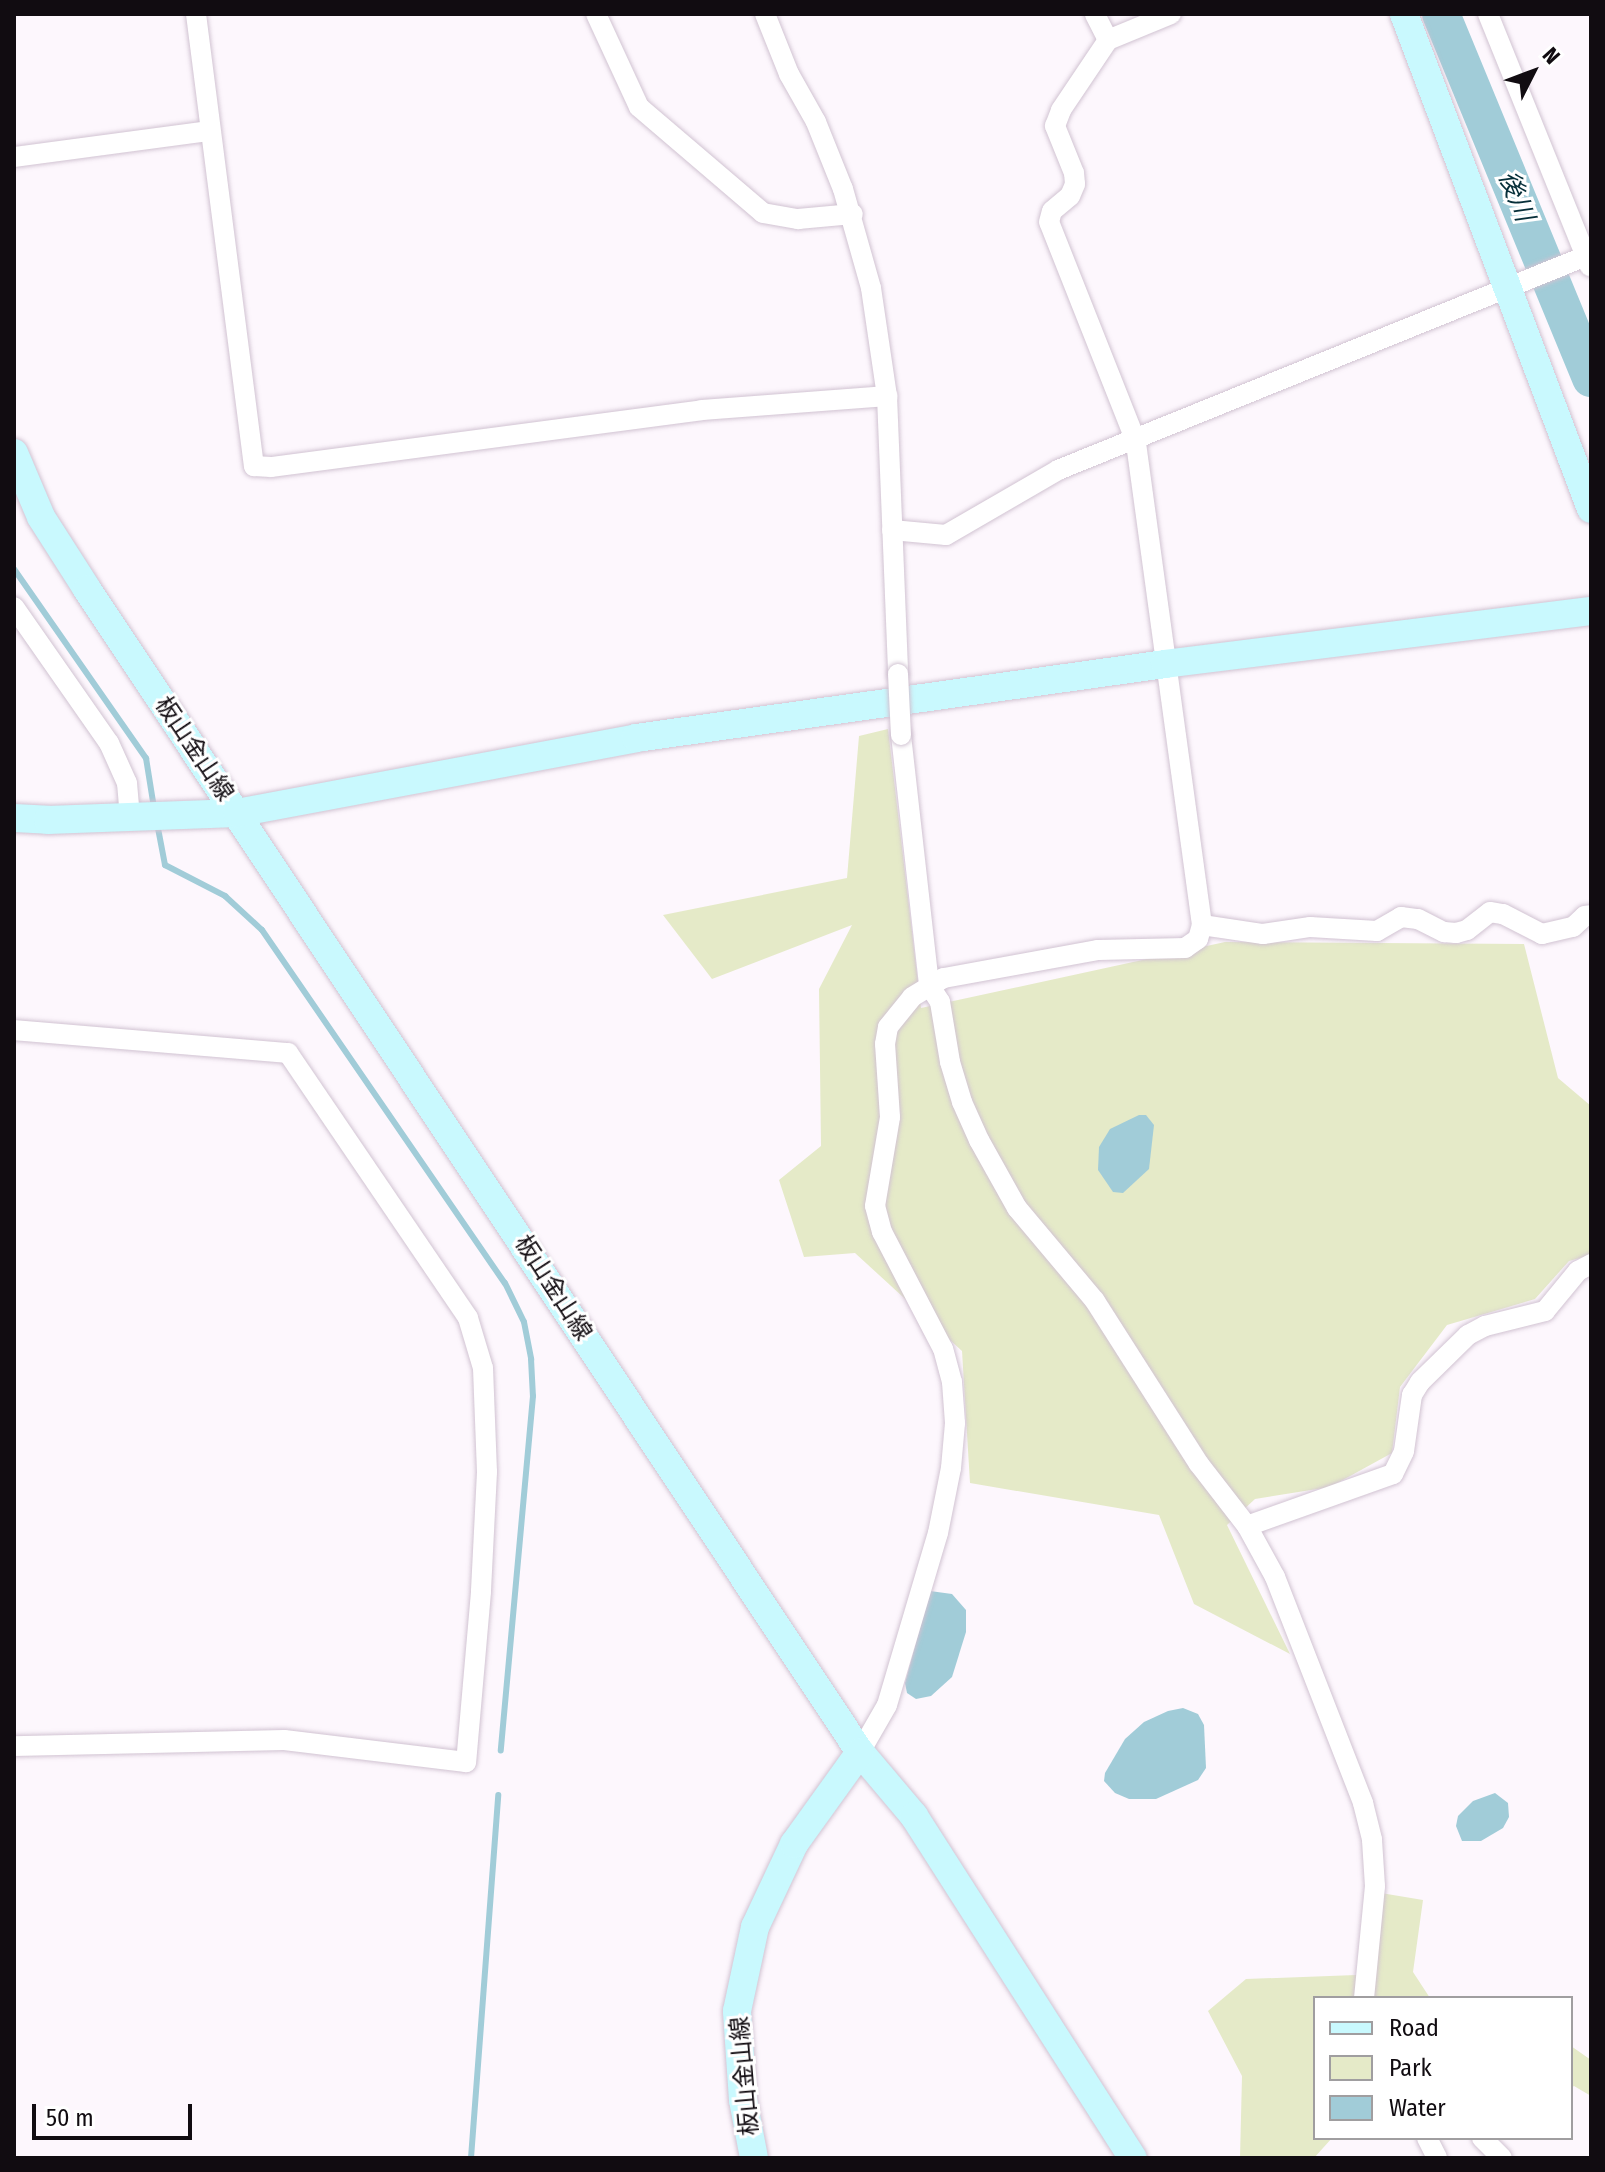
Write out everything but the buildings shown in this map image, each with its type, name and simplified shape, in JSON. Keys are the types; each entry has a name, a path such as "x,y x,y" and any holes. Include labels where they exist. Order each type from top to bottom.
{"street":[{"path":"196,14 254,466 271,467 702,410 887,396"},
{"path":"596,14 639,107 763,213 798,219 853,214"},
{"path":"765,14 789,74 816,122 853,214 871,288 887,396 901,735 929,985 940,1002 950,1062 962,1102 1010,1198 1095,1301 1199,1464 1247,1526 1275,1577 1363,1803 1372,1840 1375,1886 1364,1996"},
{"path":"1095,14 1108,40"},
{"path":"1133,2158 914,1816 860,1752 887,1705 938,1533 953,1453 952,1382 943,1349 882,1232 875,1206 875,1189 890,1117 885,1044 888,1027 898,1010 929,985 977,971 1098,950 1185,948 1198,939 1202,925 1135,439 1049,222 1052,211 1070,196 1075,184 1074,173 1055,126 1061,110 1108,40 1171,14"},
{"path":"1404,14 1591,509"},
{"path":"892,530 946,535 1028,485 1135,439 1508,287 1589,262 1488,14"},
{"path":"14,157 209,131"},
{"name":"板山金山線","path":"14,453 41,517 860,1752 794,1844 755,1927 737,2011 743,2100 754,2158"},
{"path":"14,607 109,743 127,783 130,818"},
{"path":"14,818 130,818 237,813 636,738 1165,664 1591,611"},
{"path":"1202,925 1263,934 1310,927 1377,931 1401,917 1456,933 1467,930 1490,912 1503,914 1542,934 1573,927 1585,916 1591,915"},
{"path":"14,1030 288,1053 468,1318 483,1368 487,1472 481,1592 466,1762 284,1740 14,1746"},
{"path":"1247,1526 1393,1474 1404,1451 1412,1395 1420,1382 1468,1335 1485,1326 1545,1311 1578,1271 1591,1264"},
{"path":"1428,2140 1437,2158"},
{"path":"1484,2140 1502,2158"}],"green space":[{"path":"888,729 921,1008 1225,942 1524,944 1558,1078 1591,1106 1591,1255 1569,1261 1535,1299 1447,1325 1400,1387 1392,1453 1330,1487 1255,1499 1227,1525 1290,1654 1194,1604 1159,1515 970,1483 962,1351 855,1253 804,1257 779,1180 821,1146 819,989 852,925 712,979 663,915 847,878 859,736"},
{"path":"1381,1893 1423,1900 1413,1972 1429,1996 1313,1996 1313,2140 1330,2140 1314,2158 1240,2158 1242,2076 1208,2011 1246,1979 1356,1975 1379,1946"},
{"path":"1573,2047 1591,2060 1591,2096 1574,2086"}],"water":[{"path":"1139,1115 1146,1115 1154,1125 1149,1169 1123,1193 1113,1192 1098,1170 1099,1147 1110,1129"},
{"path":"930,1591 952,1594 966,1610 966,1632 952,1677 931,1696 916,1699 907,1693 905,1683"},
{"path":"1183,1708 1198,1714 1204,1725 1206,1768 1198,1780 1156,1799 1129,1799 1115,1793 1104,1781 1105,1773 1125,1739 1144,1722"},
{"path":"1495,1793 1508,1803 1509,1817 1503,1828 1481,1841 1462,1841 1456,1826 1458,1816 1473,1801"}],"waterway":[{"name":"後川","path":"1441,14 1591,378"},
{"path":"14,569 146,758 154,808"},
{"path":"157,823 165,865 225,896 262,930 505,1283 524,1322 531,1359 533,1396 501,1751"},
{"path":"471,2158 498,1795"}]}
